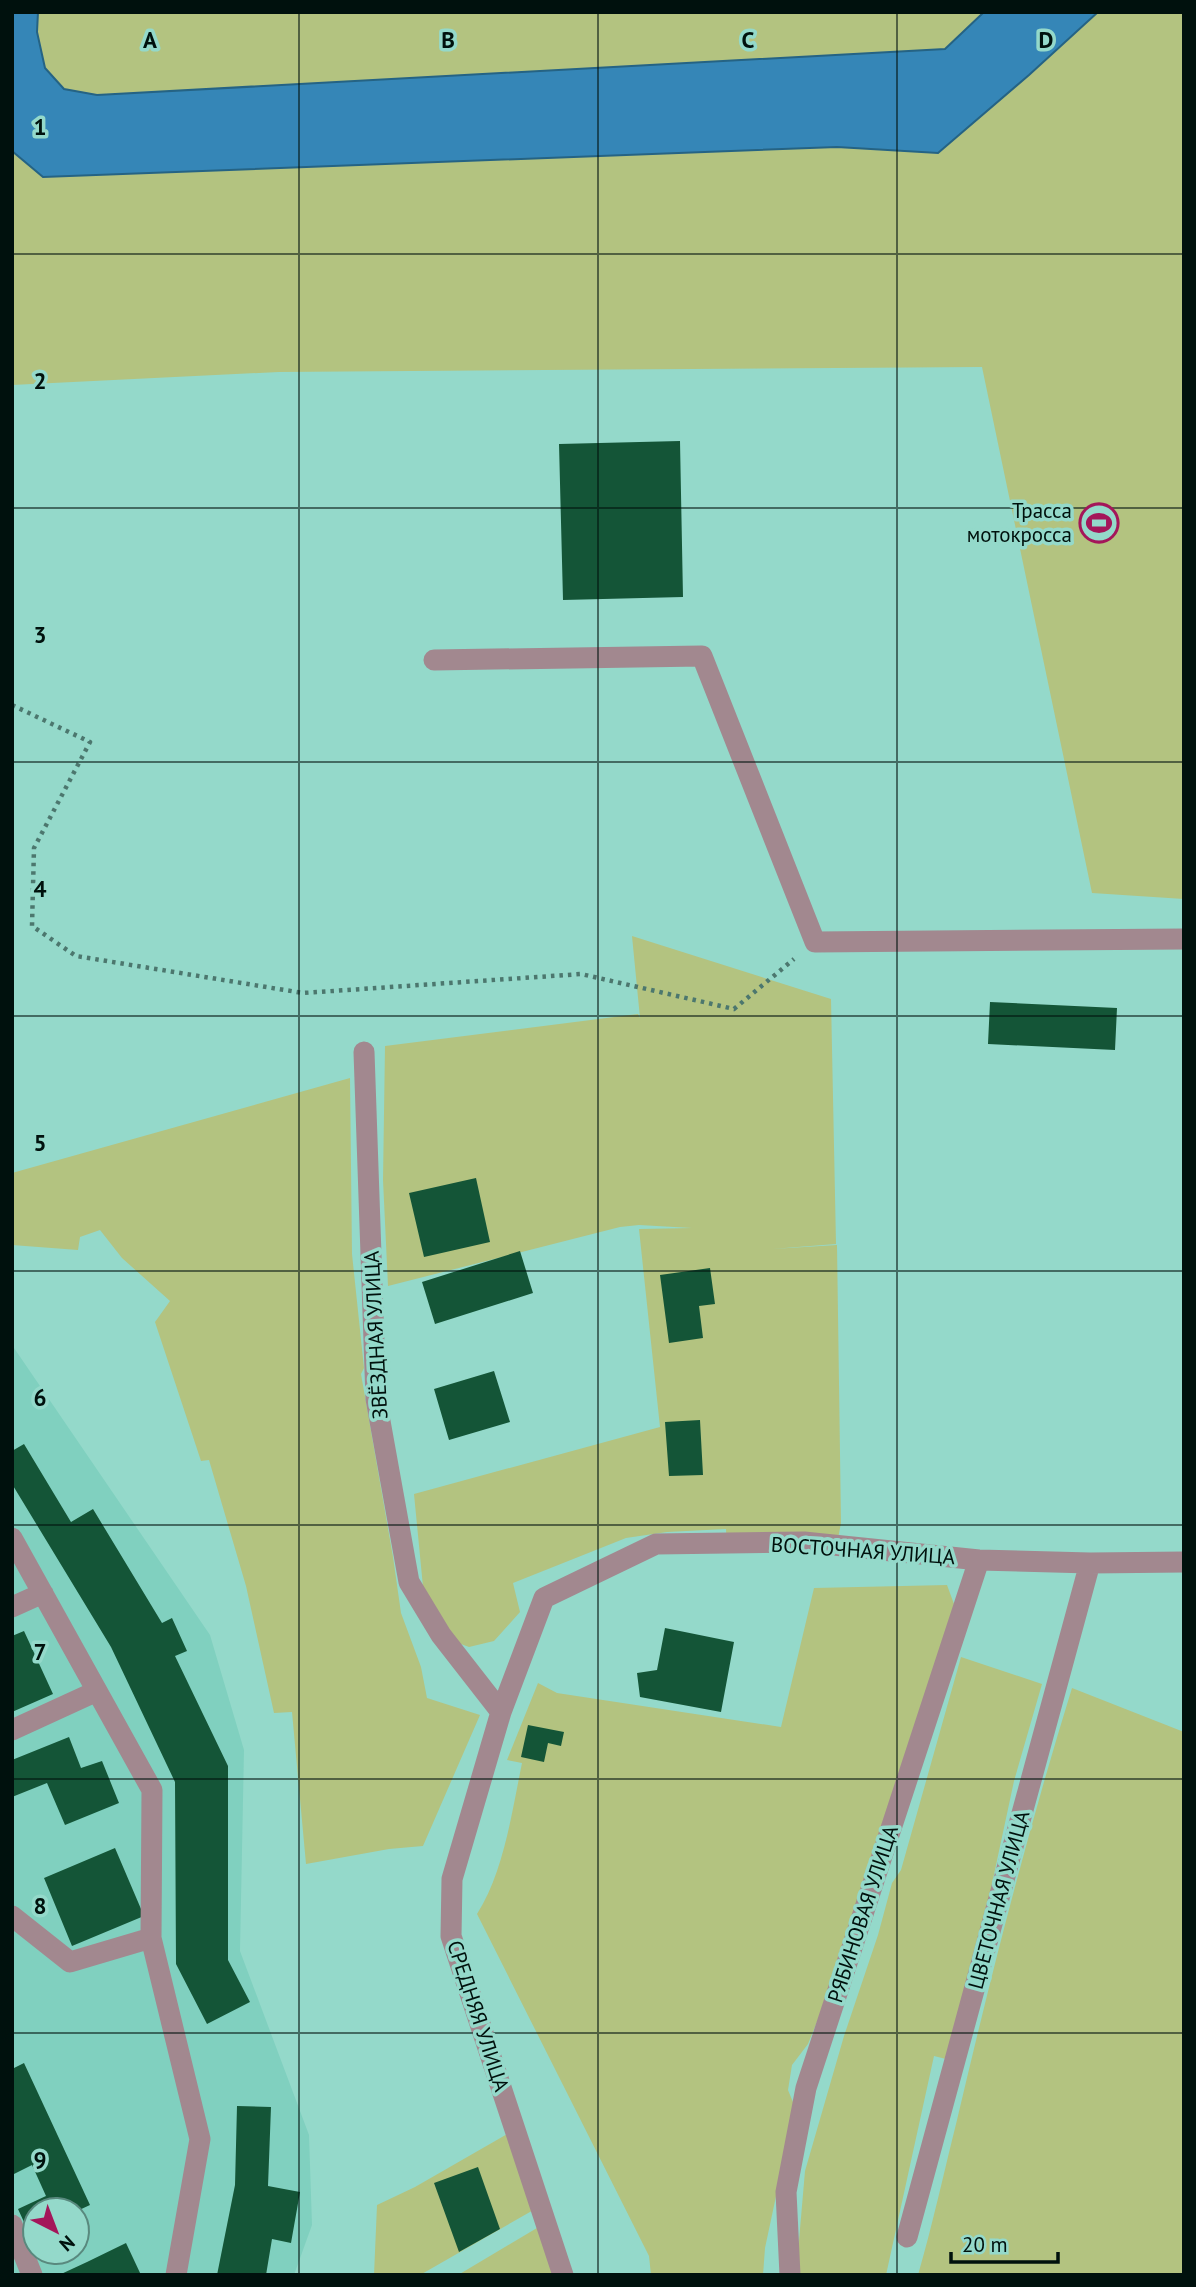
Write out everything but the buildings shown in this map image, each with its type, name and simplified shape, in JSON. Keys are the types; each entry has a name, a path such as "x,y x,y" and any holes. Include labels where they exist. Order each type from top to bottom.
{"street":[{"path":"434,660 702,656 815,942 1184,939"},
{"name":"ЗВЁЗДНАЯ УЛИЦА","path":"364,1052 376,1399 409,1582 441,1635 500,1713"},
{"path":"12,1538 152,1790 151,1938 200,2140 176,2275"},
{"name":"ВОСТОЧНАЯ УЛИЦА","path":"500,1713 544,1598 656,1544 804,1542 979,1560 1184,1562"},
{"name":"РЯБИНОВАЯ УЛИЦА","path":"790,2275 786,2192 806,2088 979,1560"},
{"name":"ЦВЕТОЧНАЯ УЛИЦА","path":"907,2237 1090,1563"},
{"path":"12,1607 43,1593"},
{"path":"12,1730 97,1691"},
{"name":"СРЕДНЯЯ УЛИЦА","path":"500,1713 453,1880 451,1936 563,2275"},
{"path":"12,1916 69,1962 151,1938"},
{"path":"12,2225 32,2275"}],"path":[{"path":"12,705 90,742 34,848 32,926 76,956 303,993 581,974 734,1009 815,942"}],"shaded area":[{"path":"12,12 1184,12 1184,899 1092,893 982,367 279,372 12,385"},
{"path":"632,936 831,999 836,1244 772,1249 837,1245 841,1523 836,1549 727,1548 726,1529 667,1532 626,1538 513,1583 520,1612 494,1641 469,1647 442,1637 424,1597 414,1494 660,1427 639,1229 692,1228 639,1225 620,1227 388,1286 383,1180 385,1046 638,1014 640,1018"},
{"path":"350,1078 352,1254 364,1368 361,1374 401,1613 421,1667 427,1698 480,1715 423,1846 389,1849 306,1864 292,1712 274,1713 246,1586 209,1460 201,1461 155,1322 170,1301 122,1258 100,1230 80,1237 78,1250 12,1245 12,1173"},
{"path":"12,1345 210,1635 244,1750 240,1951 309,2135 312,2225 294,2275 12,2275"},
{"path":"947,1585 954,1604 844,1955 808,2044 792,2065 788,2090 795,2107 765,2248 763,2275 651,2275 649,2256 477,1914 500,1860 522,1763 507,1760 538,1683 557,1693 781,1727 814,1588"},
{"path":"961,1657 1042,1684 1014,1781 990,1893 946,2059 934,2056 886,2275 796,2275 805,2171 892,1883 901,1870"},
{"path":"1072,1688 1184,1732 1184,2275 918,2275 1011,1903"},
{"path":"509,2133 537,2208 420,2275 374,2275 377,2205 415,2187"},
{"path":"542,2225 557,2275 458,2275"}],"water":[{"path":"12,12 38,12 37,32 45,68 64,89 97,95 945,49 984,12 1098,12 938,153 837,147 43,177 12,151"}],"place":[{"name":"Трасса мотокросса","path":"1099,523"}]}
